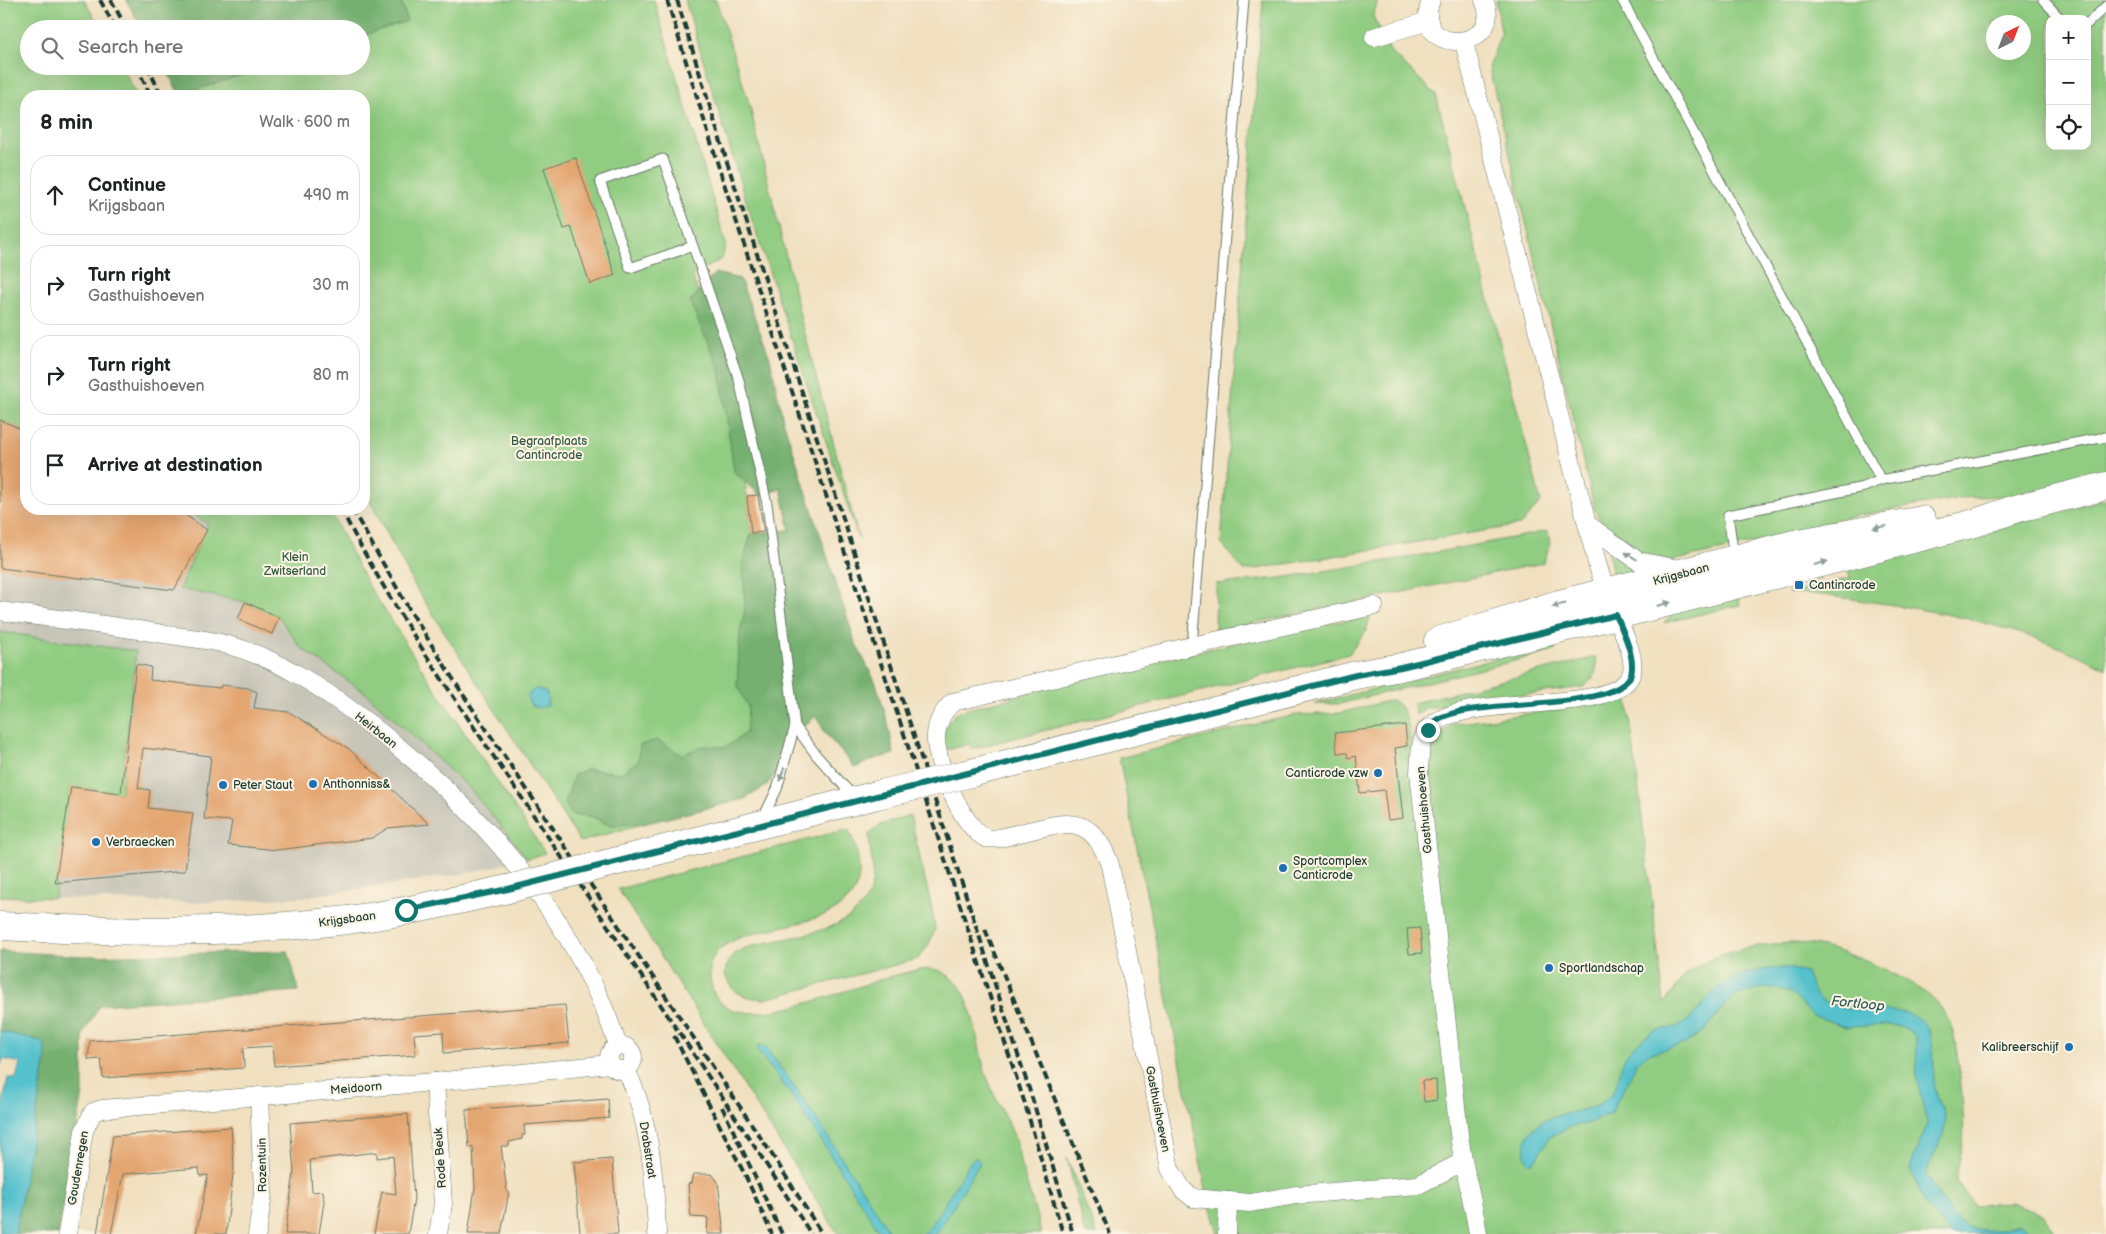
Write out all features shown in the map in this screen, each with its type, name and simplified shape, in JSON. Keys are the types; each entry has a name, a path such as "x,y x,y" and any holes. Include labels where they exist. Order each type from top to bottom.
{"main road":[{"name":"Krijgsbaan","path":"0,926 114,932 263,928 331,922 508,889 1356,675 1401,667 1611,605 1975,523 2015,509 2106,486"},
{"name":"Krijgsbaan","path":"1611,605 1695,571 1845,533 1977,511 2015,509"}],"street":[{"path":"1430,0 1427,11 1428,21 1438,36 1455,43 1464,42 1477,35 1485,22 1487,12 1484,0"},
{"path":"1374,37 1428,21"},
{"name":"Gasthuishoeven","path":"1464,42 1587,524 1611,605 1626,638 1631,662 1631,674 1620,689 1598,696 1463,712 1436,721 1422,739 1419,773 1462,1162 1473,1197 1478,1234"},
{"path":"1587,524 1638,560 1665,568 1695,571"},
{"path":"1192,646 1374,606"},
{"name":"Heirbaan","path":"0,611 228,644 272,660 335,699 408,756 476,821 535,890 577,955 607,1010 618,1046 612,1049 609,1056 618,1067"},
{"name":"Gasthuishoeven","path":"1192,646 953,702 940,716 936,734 936,748 956,806 970,827 986,838 1057,825 1074,824 1088,828 1102,843 1110,865 1170,1169 1189,1196 1198,1199 1250,1203 1296,1195 1418,1185 1462,1162"},
{"name":"Meidoorn","path":"102,1109 618,1067"},
{"name":"Drabstraat","path":"618,1067 635,1088 645,1128 655,1196 657,1234"},
{"name":"Rode Beuk","path":"435,1082 443,1204 438,1234"},
{"name":"Rozentuin","path":"257,1234 263,1194 260,1096"},
{"name":"Goudenregen","path":"67,1234 84,1131 94,1112 102,1109"},
{"path":"1227,1234 1228,1201"}],"lane":[{"path":"1192,646 1244,0"},
{"path":"1622,0 1881,480"},
{"path":"2043,0 2056,15"},
{"path":"2091,20 2106,6"},
{"path":"693,246 630,268 600,181 662,159 693,246 739,380 767,504 795,726 777,789 759,826"},
{"path":"1734,560 1728,515 1864,487 1881,480 2106,437"},
{"path":"795,726 817,756 842,781 867,798"}],"shaded area":[{"path":"0,420 20,428 20,515 195,515 208,523 179,589 245,602 279,617 301,648 367,694 470,789 528,859 457,875 303,897 195,903 0,896"}],"green space":[{"path":"0,0 84,0 96,20 20,20 20,75 126,75 134,90 20,90 20,428 0,420"},
{"name":"Begraafplaats Cantincrode","path":"126,0 654,0 726,244 722,259 692,275 725,384 743,468 751,525 762,737 572,815 591,816 609,825 643,824 580,842 416,588 370,501 370,90 178,90 169,75 370,75 370,20 138,20"},
{"path":"126,0 401,0 407,21 370,33 370,20 138,20"},
{"path":"685,0 716,0 749,103 802,323 859,540 748,208"},
{"path":"1263,0 1378,0 1373,16 1390,51 1436,95 1541,502 1520,525 1244,571 1221,543"},
{"path":"1496,0 2106,0 2106,476 2036,494 1961,498 1844,518 1738,547 1671,561 1634,551 1605,527 1595,511 1489,68 1501,32"},
{"path":"169,75 241,75 195,90 177,90"},
{"path":"715,273 740,279 770,358 783,420 855,642 876,683 888,723 894,754 874,759 855,768 825,733 816,716 790,738 782,764 766,786 745,799 643,824 609,825 591,816 572,815 565,803 574,775 588,769 621,773 638,761 640,745 657,740 682,755 703,746 726,747 746,733 748,707 737,685 740,632 745,609 743,563 751,533 790,530 781,489 760,495 734,472 720,370 690,302"},
{"path":"2106,499 2106,669 2050,644 1992,625 1963,618 1903,606 1840,597 1788,593 1850,578 1846,562"},
{"name":"Klein Zwitserland","path":"195,515 332,515 367,583 545,853 528,859 470,789 367,694 301,648 279,617 245,602 179,589 208,524"},
{"path":"1548,531 1550,545 1543,563 1215,631 1216,584 1280,578 1417,556"},
{"path":"1608,549 1646,570 1618,582 1613,575"},
{"path":"1736,589 1740,605 1664,623 1675,611"},
{"path":"1370,617 1366,631 1349,654 971,749 970,744 946,750 942,739 945,728 953,716 967,709 1138,665 1312,626"},
{"path":"0,632 136,651 121,793 71,787 54,898 0,896"},
{"path":"1554,644 1555,651 1339,704 1314,704"},
{"path":"1596,657 1595,674 1591,681 1583,687 1426,708 1416,715 1413,703"},
{"name":"Sportlandschap","path":"1391,700 1403,710 1406,718 1409,727 1412,762 1426,762 1442,733 1453,724 1628,700 1664,1003 1686,974 1701,964 1739,950 1778,944 1807,944 1846,954 1889,971 1908,982 1938,1004 1948,1019 1952,1030 1958,1062 1964,1134 1956,1181 1974,1205 2010,1203 2044,1215 2055,1234 1215,1234 1218,1233 1208,1200 1119,758 1296,715 1340,713"},
{"path":"910,815 932,909 935,930 928,946 918,959 765,999 739,994 731,986 725,973 729,961 737,952 751,946 813,933 844,920 857,911 867,899 872,884 873,873 869,834 878,826"},
{"path":"848,829 853,839 859,865 852,895 835,910 810,920 754,933 730,942 714,955 710,976 711,986 715,995 731,1009 756,1012 787,1008 917,970 938,970 949,976 962,989 967,1000 987,1077 1015,1139 1041,1234 838,1234 618,889"},
{"path":"0,951 84,956 288,951 299,991 100,1005 83,1034 83,1093 58,1234 15,1234 46,1058 41,1041 0,1031"},
{"path":"1067,1158 1097,1234 1085,1234"}],"water":[{"path":"536,688 547,693 548,706 538,708 532,706 528,700 528,695"},
{"path":"1787,968 1806,972 1815,994 1831,1005 1845,1008 1896,1011 1910,1014 1922,1021 1931,1037 1934,1081 1946,1123 1926,1174 1943,1203 1957,1220 1966,1226 1976,1230 1988,1231 2018,1224 2035,1234 1950,1234 1925,1204 1910,1168 1927,1124 1917,1080 1916,1038 1911,1032 1900,1026 1846,1027 1812,1015 1790,992 1767,987 1738,995 1726,1004 1705,1030 1685,1044 1650,1053 1638,1061 1611,1113 1589,1123 1569,1127 1550,1137 1534,1162 1530,1164 1528,1162 1525,1156 1525,1147 1529,1134 1537,1125 1560,1115 1586,1109 1608,1098 1615,1088 1622,1064 1628,1053 1644,1038 1655,1031 1681,1025 1716,990 1734,978 1754,971"},
{"path":"0,1031 41,1041 45,1047 46,1058 15,1234 0,1234 0,1116 8,1078 16,1079 20,1063 3,1059 0,1067"},
{"path":"759,1045 766,1047 814,1115 891,1234 881,1234 792,1096 757,1050"},
{"path":"976,1157 980,1163 936,1234 923,1234 932,1224 970,1162"}],"building":[{"path":"576,158 615,275 590,284 571,227 564,229 544,168"},
{"path":"0,420 20,428 20,515 186,515 207,530 174,590 0,568"},
{"path":"758,495 764,532 751,533 747,496"},
{"path":"245,602 279,617 272,634 238,619"},
{"path":"136,664 151,667 150,680 220,688 221,685 248,688 257,692 254,708 289,712 349,749 429,824 388,828 372,838 277,850 228,845 232,821 204,819 211,756 143,748 138,788 150,790 148,808 193,813 185,871 55,883 71,787 121,793"},
{"name":"Canticrode vzw","path":"1405,725 1407,746 1395,748 1403,818 1388,820 1384,790 1360,793 1356,756 1348,758 1347,753 1337,753 1335,733"},
{"path":"1420,928 1422,953 1409,954 1407,929"},
{"path":"565,1005 569,1043 444,1053 443,1032 414,1034 416,1055 274,1066 272,1046 243,1048 244,1068 103,1078 101,1059 88,1060 90,1041"},
{"path":"1436,1080 1437,1100 1424,1102 1422,1081"},
{"path":"608,1099 609,1118 524,1125 525,1135 522,1135 522,1139 509,1142 509,1146 501,1146 507,1192 509,1192 501,1234 468,1234 475,1188 473,1147 469,1148 466,1110"},
{"path":"408,1114 414,1199 408,1234 374,1234 382,1192 396,1194 393,1156 377,1158 377,1152 310,1160 312,1192 323,1191 324,1202 319,1234 285,1234 294,1173 290,1123"},
{"path":"231,1127 234,1166 226,1234 196,1234 208,1175 200,1176 199,1168 123,1174 111,1234 97,1234 113,1136"},
{"path":"612,1159 618,1234 580,1234 574,1162"},
{"path":"693,1174 712,1174 718,1182 724,1234 707,1234 708,1218 691,1217 688,1184 691,1183"}],"railway":[{"path":"100,0 111,20"},
{"path":"111,0 122,20"},
{"path":"667,0 718,165 1025,1104 1063,1234"},
{"path":"677,0 727,162 1033,1101 1073,1234"},
{"path":"140,75 148,90"},
{"path":"152,75 159,90"},
{"path":"344,515 384,587 455,700 707,1074 811,1234"},
{"path":"355,515 409,609 462,693 775,1159 822,1234"},
{"path":"985,929 1110,1234"},
{"path":"674,1036 746,1177 772,1234"},
{"path":"722,1107 782,1234"}],"place":[{"name":"Cantincrode","path":"1799,585"},
{"name":"Canticrode vzw","path":"1378,773"},
{"name":"Anthonniss&","path":"313,784"},
{"name":"Peter Staut","path":"223,785"},
{"name":"Verbraecken","path":"96,842"},
{"name":"Sportcomplex Canticrode","path":"1283,868"},
{"name":"Sportlandschap","path":"1549,968"},
{"name":"Kalibreerschijf","path":"2069,1047"}],"route":[{"path":"406,910 508,889 1356,675 1401,667 1616,615 1626,638 1631,662 1631,674 1620,689 1598,696 1463,712 1436,721 1428,730"}],"water label":[{"name":"Fortloop","path":"1858,1003"}]}
